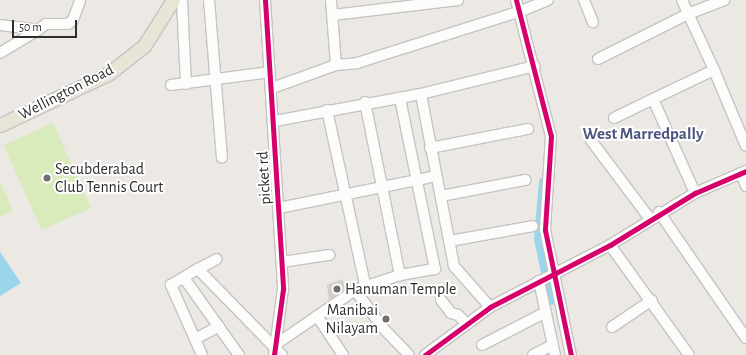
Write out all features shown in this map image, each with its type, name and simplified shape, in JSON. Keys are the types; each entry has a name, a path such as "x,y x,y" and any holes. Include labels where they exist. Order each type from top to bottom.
{"main road":[{"name":"Wellington Road","path":"0,126 108,74 144,46 174,0"}],"street":[{"path":"0,53 46,24 68,24 74,20 80,0"},
{"path":"182,0 186,84"},
{"path":"209,0 222,157"},
{"name":"picket rd","path":"269,0 270,72 275,121 283,289 274,355"},
{"path":"332,0 336,65"},
{"path":"333,15 458,0"},
{"path":"516,0 521,11 532,67 551,136 545,230 547,277 546,312 554,350 533,355"},
{"path":"272,88 336,65 357,63 521,11 548,0"},
{"path":"584,0 593,22"},
{"path":"682,0 714,70 746,146"},
{"path":"598,59 688,14 724,0"},
{"path":"0,25 38,30"},
{"path":"275,121 365,102 421,94 532,67"},
{"path":"614,118 714,70"},
{"path":"171,85 270,72"},
{"path":"421,94 430,148 441,196 454,266 490,307"},
{"path":"275,344 355,290 400,275 435,269 400,98"},
{"path":"653,99 695,193"},
{"path":"365,102 400,275"},
{"path":"328,110 344,194 365,286"},
{"path":"430,148 528,129"},
{"path":"590,139 650,220"},
{"path":"425,355 490,307 610,245 650,220 659,212 695,193 743,172 746,186"},
{"path":"279,208 436,176"},
{"path":"441,196 524,180"},
{"path":"659,212 746,338"},
{"path":"450,241 533,226"},
{"path":"610,245 652,300 687,355"},
{"path":"282,262 329,255"},
{"path":"202,355 171,285 217,260"},
{"path":"198,269 226,301 275,344 282,355"},
{"path":"547,277 571,355"},
{"path":"184,278 238,355"},
{"path":"355,290 383,328 409,355"},
{"path":"441,300 451,313 458,315 466,324"},
{"path":"612,327 652,300"},
{"path":"482,344 546,312"},
{"path":"317,316 343,355"},
{"path":"195,339 219,326"}],"green space":[{"name":"Secubderabad Club Tennis Court","path":"53,123 91,208 41,230 4,145"},
{"path":"0,181 13,211 0,217"}],"water":[{"path":"0,252 21,283 0,296"}],"building":[{"name":"Hanuman Temple","path":"342,279 346,288 329,300 327,285"}],"waterway":[{"path":"543,181 538,238 551,300"}],"cycle path":[{"path":"265,0 283,289 274,355"},
{"path":"516,0 551,136 545,230 571,355"},
{"path":"425,355 490,307 610,245 695,193 746,171"}],"place":[{"name":"Secubderabad Club Tennis Court","path":"47,178"},
{"name":"Hanuman Temple","path":"337,289"},
{"name":"Manibai Nilayam","path":"386,319"}],"district":[{"name":"West Marredpally","path":"643,134"}]}
